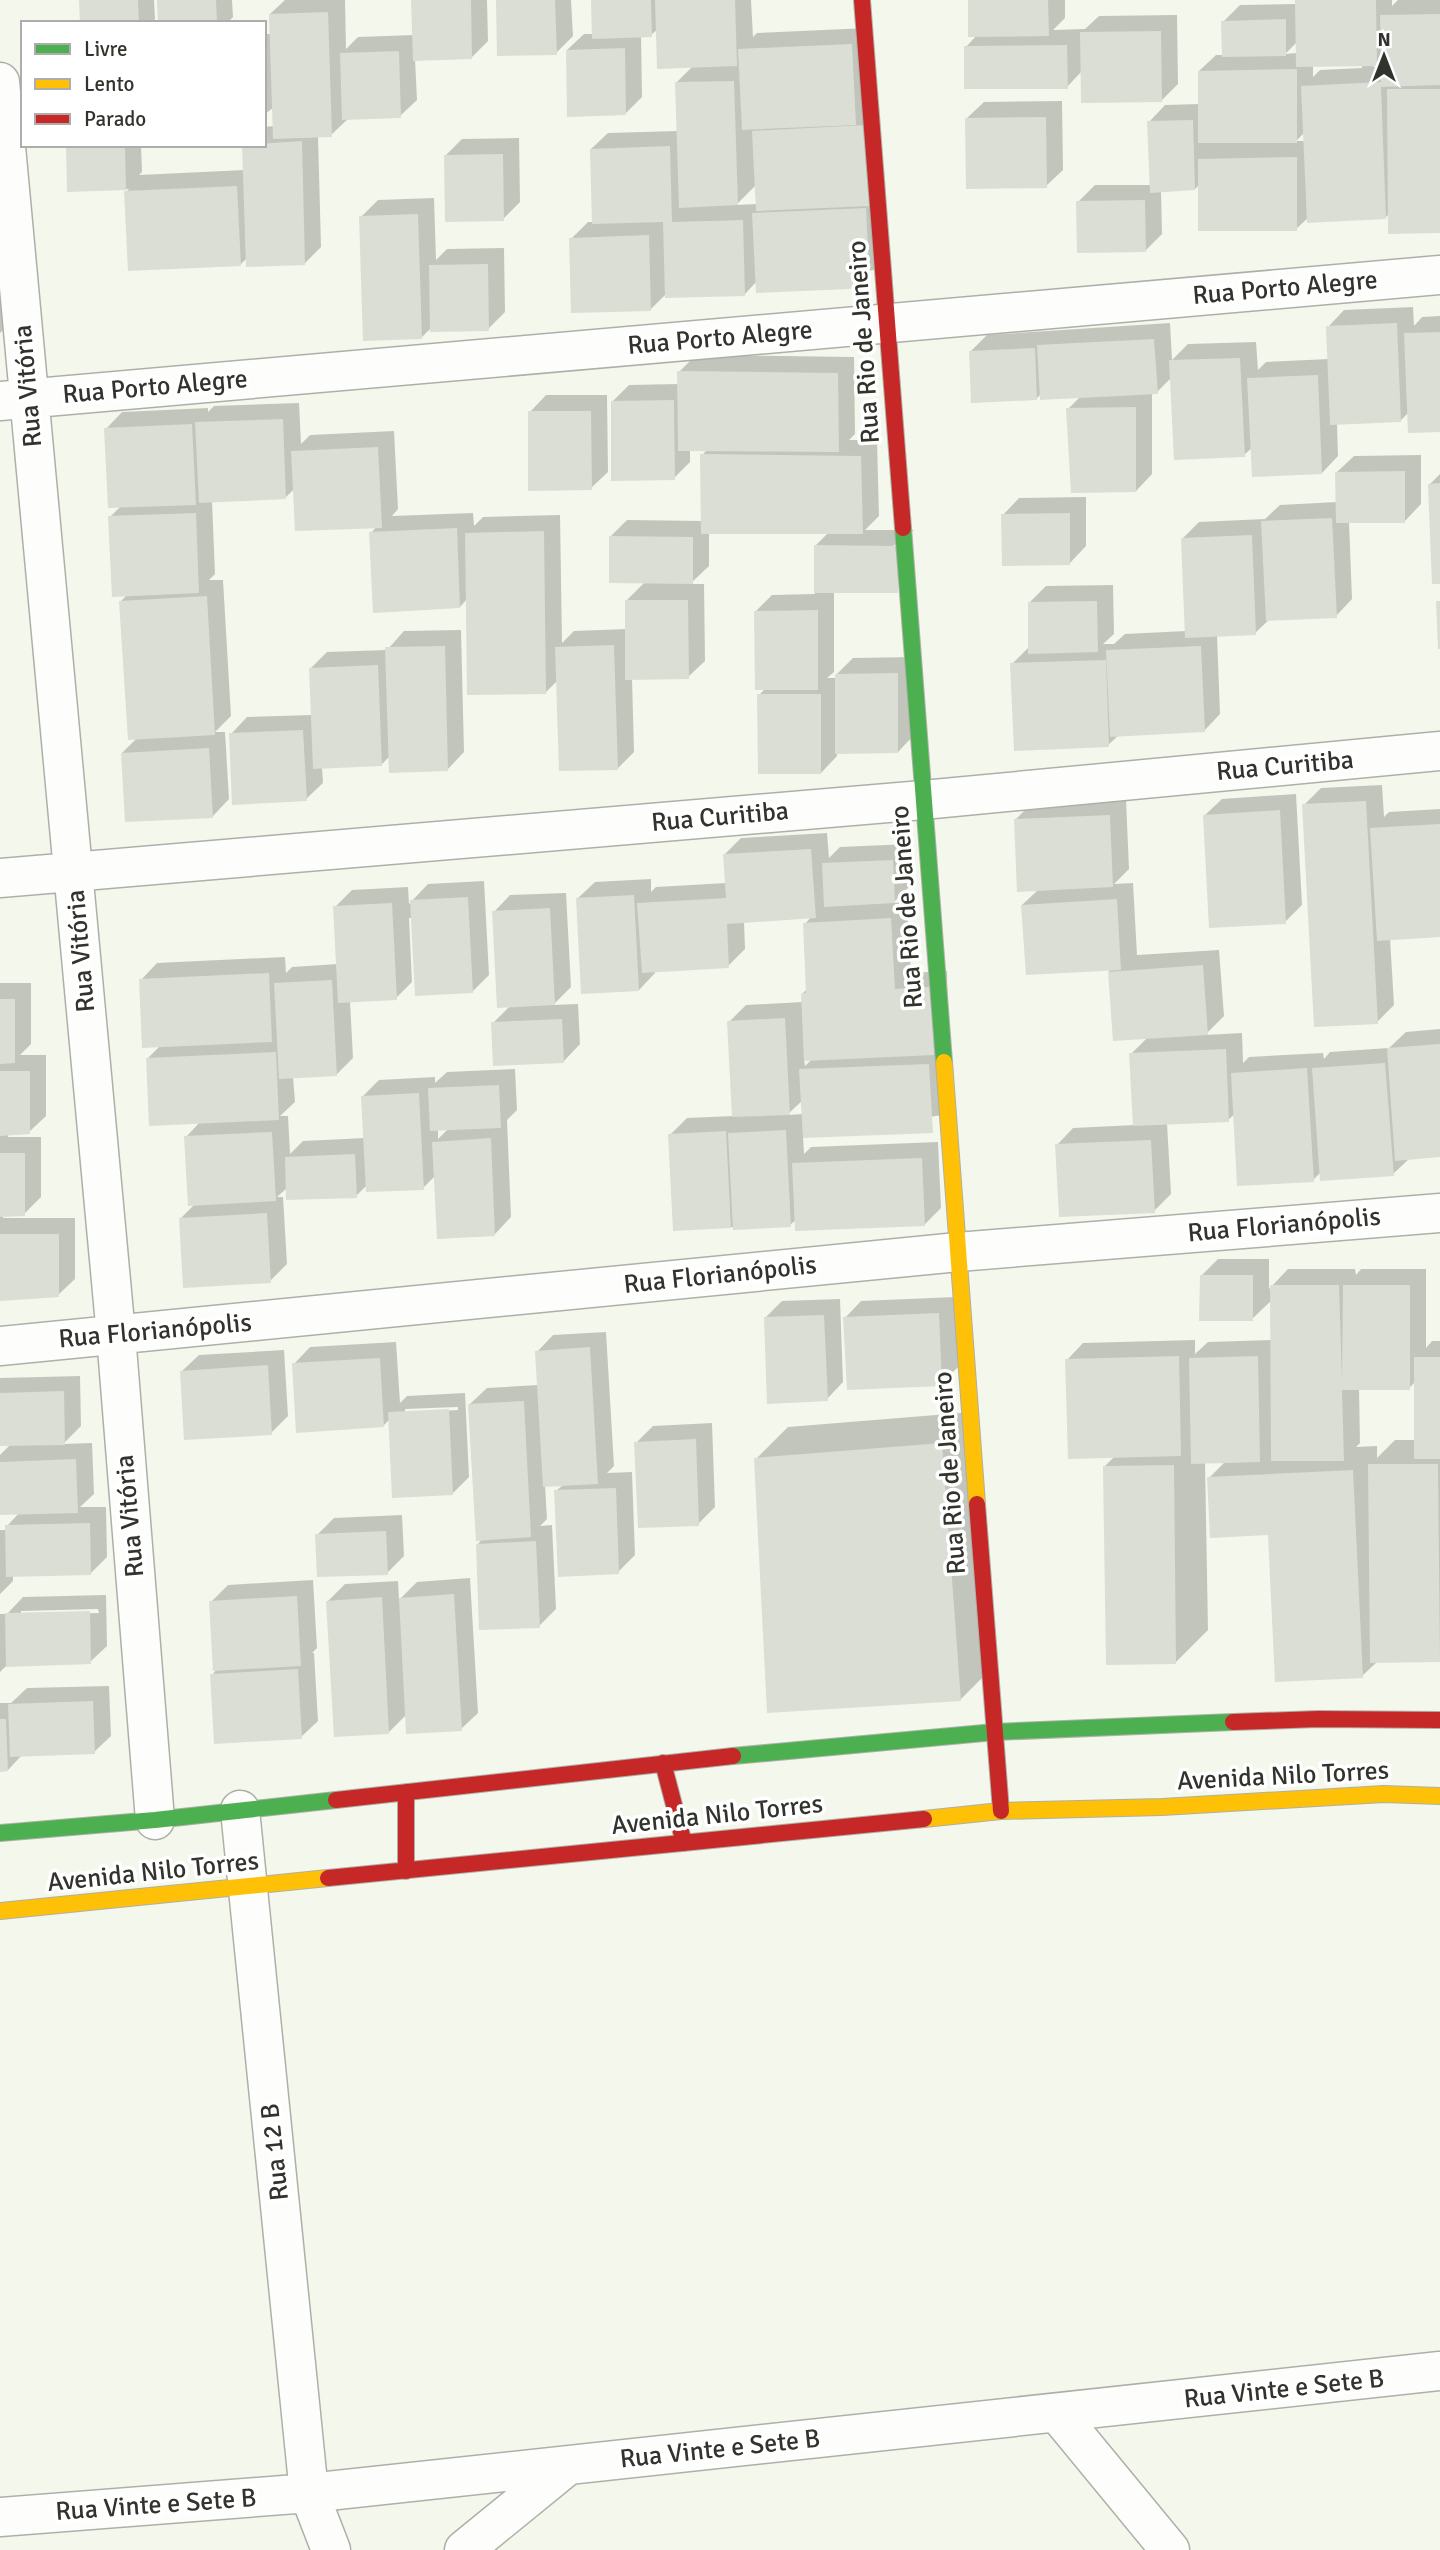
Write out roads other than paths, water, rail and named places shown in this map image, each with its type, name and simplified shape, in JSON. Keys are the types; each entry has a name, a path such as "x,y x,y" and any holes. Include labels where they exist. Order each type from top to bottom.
{"main road":[{"name":"Rua Rio de Janeiro","path":"862,0 1001,1811"},
{"name":"Avenida Nilo Torres","path":"0,1833 155,1820 663,1763 995,1732 1318,1719 1440,1720"},
{"path":"663,1763 684,1843"},
{"path":"406,1791 406,1871"},
{"name":"Avenida Nilo Torres","path":"0,1912 1001,1811 1162,1807 1384,1794 1440,1796"}],"street":[{"name":"Rua Vitória","path":"0,82 15,399 74,872 116,1335 155,1820"},
{"name":"Rua Porto Alegre","path":"15,399 1440,275"},
{"name":"Rua Curitiba","path":"0,878 923,800 1440,751"},
{"name":"Rua Florianópolis","path":"0,1346 958,1252 1440,1213"},
{"name":"Rua 12 B","path":"240,1810 309,2493 331,2550"},
{"name":"Rua Vinte e Sete B","path":"0,2517 309,2493 1440,2371"},
{"path":"1058,2414 1170,2550"},
{"path":"464,2550 567,2466"}]}
